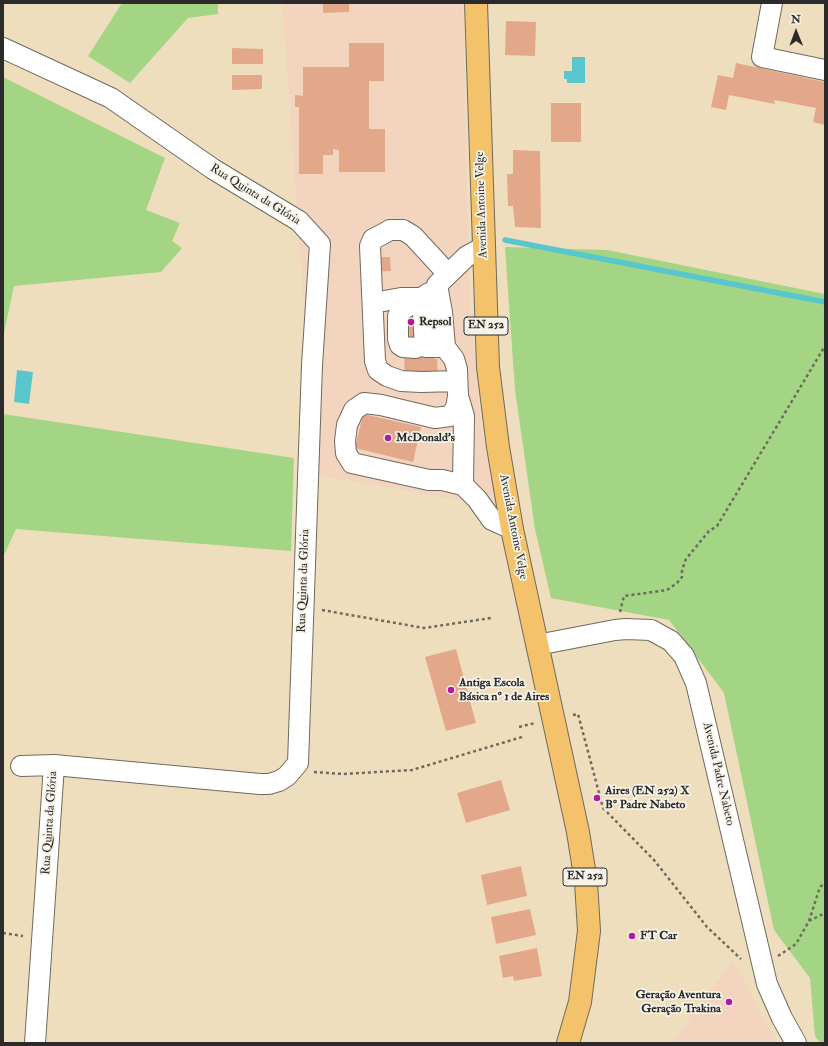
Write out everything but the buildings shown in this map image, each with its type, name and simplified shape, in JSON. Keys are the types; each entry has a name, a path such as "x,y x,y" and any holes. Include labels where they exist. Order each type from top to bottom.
{"main road":[{"name":"Avenida Antoine Velge","path":"476,3 488,366 498,447 512,529 578,832 586,882 589,931 580,1002 568,1043"}],"street":[{"path":"772,3 762,57 825,70"},
{"name":"Rua Quinta da Glória","path":"3,48 111,98 213,169 299,221 320,244 312,365 298,763 292,771 279,781 269,784 54,765 35,1043"},
{"path":"458,388 421,382 401,381 387,376 378,370 375,361 378,303 370,246 373,239 390,230 403,230 413,236 442,312 445,347 454,359 464,416 463,485"},
{"path":"445,347 403,347 400,345 398,339 398,316 402,310 434,288 467,256 484,247"},
{"path":"378,303 434,288"},
{"path":"420,347 434,288"},
{"path":"458,388 456,408 450,416 435,418 381,405 364,403 354,410 347,425 345,441 346,453 352,463 429,480 442,480 463,485 477,499 492,520 512,529"},
{"name":"Avenida Padre Nabeto","path":"537,645 615,630 651,630 671,641 684,656 696,683 754,964 767,984 782,1018 796,1043"},
{"path":"21,766 54,765"}],"path":[{"path":"615,630 624,596 667,590 677,583 682,577 682,570 686,559 709,531 716,526 825,346"},
{"path":"303,606 424,628 491,618"},
{"path":"519,727 578,714 603,808 654,860 707,927 754,964 796,944 809,921 820,887 825,883"},
{"path":"292,771 343,774 412,770 522,737"},
{"path":"809,921 825,913"}],"shaded area":[{"path":"282,3 463,3 469,294 481,426 498,507 316,475"},
{"name":"Geração Aventura Geração Trakina","path":"733,960 777,1043 672,1043"}],"green space":[{"path":"122,3 218,3 218,14 188,18 130,83 88,56"},
{"path":"3,77 165,158 146,210 180,223 172,241 182,248 161,272 14,286 3,338"},
{"path":"505,247 607,250 825,294 825,1043 820,1043 815,1036 810,978 774,930 724,693 669,620 551,598 535,529 515,390"},
{"path":"3,414 294,458 291,551 16,529 3,557"}],"water":[{"path":"572,57 585,57 585,83 567,83 567,79 564,79 564,71 572,71"},
{"path":"17,370 33,372 29,404 14,402"}],"waterway":[{"path":"505,240 825,302"}],"place":[{"name":"Repsol","path":"411,322"},
{"name":"McDonald's","path":"388,438"},
{"name":"Antiga Escola Básica nº 1 de Aires","path":"451,690"},
{"name":"Aires (EN 252) X Bº Padre Nabeto","path":"597,798"},
{"name":"FT Car","path":"632,936"},
{"name":"Geração Aventura Geração Trakina","path":"729,1002"}]}
